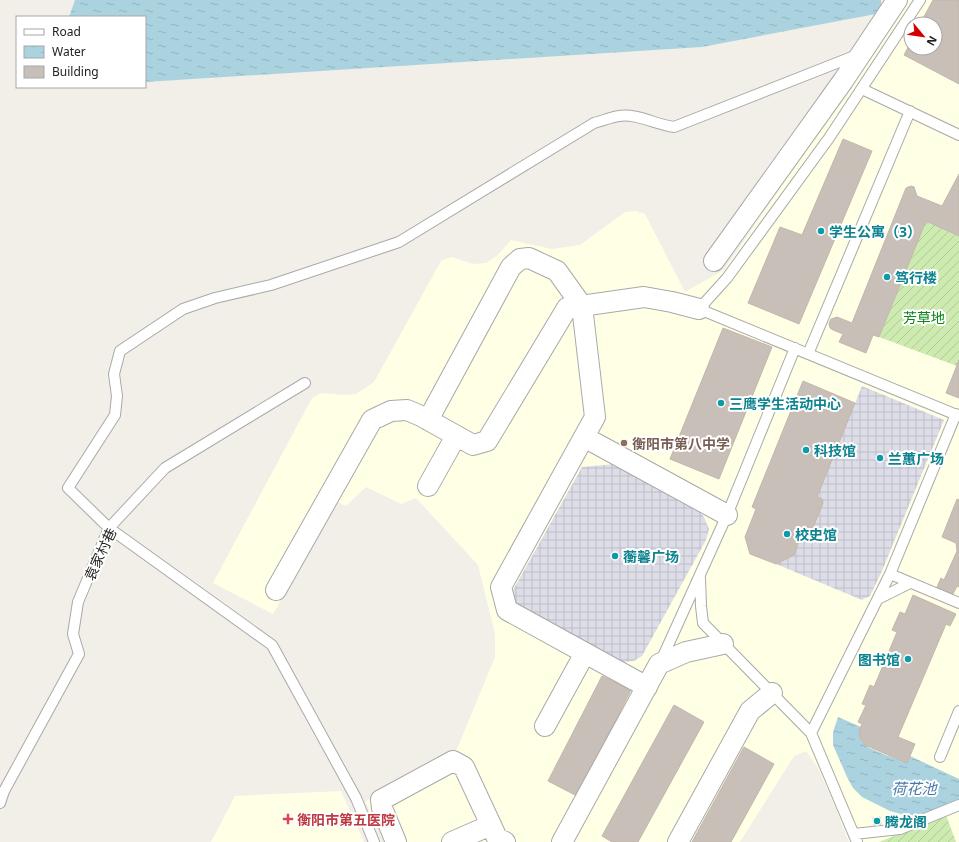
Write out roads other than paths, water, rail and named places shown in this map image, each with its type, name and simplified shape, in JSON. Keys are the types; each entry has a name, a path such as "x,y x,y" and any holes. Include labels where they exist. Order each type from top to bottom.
{"street":[{"path":"714,261 843,81 862,53 890,5"},
{"path":"428,420 511,267 520,259 529,258 557,271 582,306 595,418 501,587 507,610 647,687"},
{"path":"276,590 372,420 391,411 407,410 473,445 487,441 567,308 644,297 699,309"},
{"path":"428,486 456,436"},
{"path":"584,438 727,515"},
{"path":"562,842 659,664 686,652 723,644"},
{"path":"545,726 585,653"},
{"path":"678,842 750,711 772,693"},
{"path":"396,842 382,808 381,800 453,761 464,767 497,838 505,842"},
{"path":"452,842 491,825"}],"lane":[{"path":"811,733 890,574 958,415 699,309 727,278 829,138 920,0"},
{"path":"374,842 356,798 272,645 109,528 68,488 115,416 117,396 114,374 120,351 183,309 215,298 272,285 399,242 594,123 619,115 639,118 663,126 674,127 862,53"},
{"path":"862,89 959,135"},
{"path":"808,354 910,111"},
{"path":"659,664 727,515 795,348"},
{"name":"袁家村巷","path":"0,803 4,791 79,654 73,634 78,602 109,528 165,468 306,382"},
{"path":"700,574 703,623 811,733 856,838 900,829 959,805"},
{"path":"890,574 959,603"},
{"path":"878,599 910,583"},
{"path":"940,757 959,711"}],"water":[{"path":"75,0 881,0 881,13 702,47 146,82 146,16 69,16"},
{"name":"荷花池","path":"838,717 861,727 861,739 868,747 907,763 910,756 959,779 959,799 930,812 908,816 890,811 862,797 853,788 833,745 833,732"}],"place":[{"name":"学生公寓（3）","path":"821,231"},
{"name":"笃行楼","path":"887,277"},
{"name":"三鹰学生活动中心","path":"721,403"},
{"name":"衡阳市第八中学","path":"624,443"},
{"name":"科技馆","path":"806,450"},
{"name":"兰蕙广场","path":"880,458"},
{"name":"校史馆","path":"787,534"},
{"name":"蘅馨广场","path":"615,556"},
{"name":"图书馆","path":"908,659"},
{"name":"衡阳市第五医院","path":"288,819"},
{"name":"腾龙阁","path":"877,821"}],"park label":[{"name":"芳草地","path":"924,317"}]}
